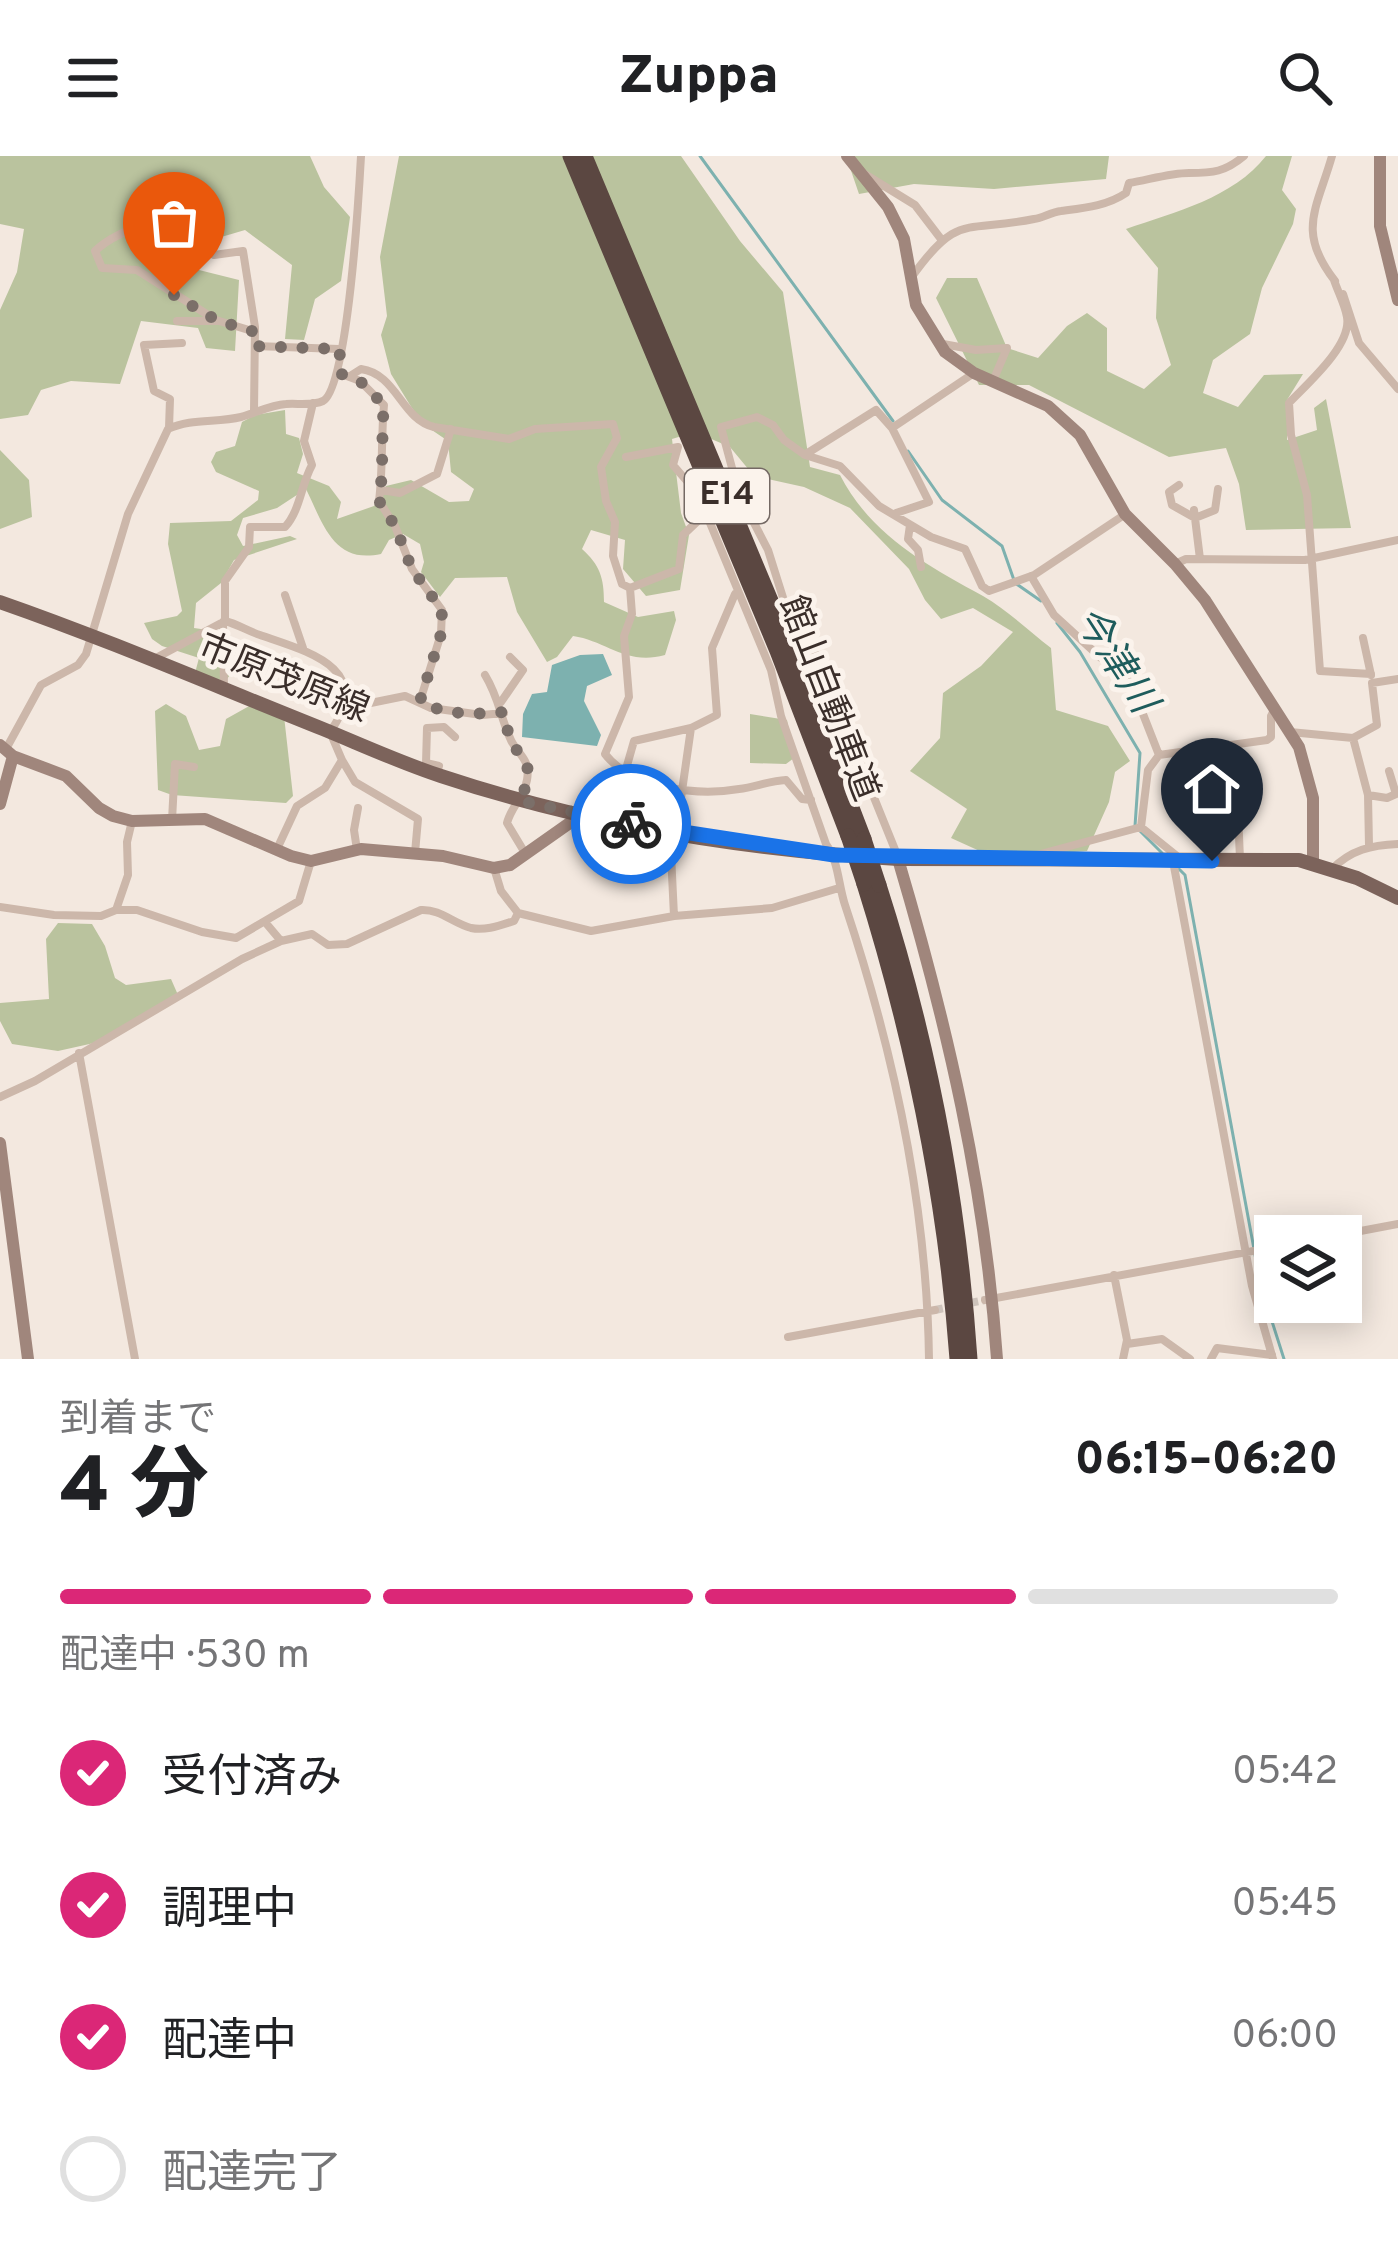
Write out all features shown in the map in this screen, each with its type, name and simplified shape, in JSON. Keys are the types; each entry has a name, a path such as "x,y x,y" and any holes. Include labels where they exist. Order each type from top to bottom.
{"highway":[{"name":"館山自動車道","path":"570,156 856,838"},
{"name":"館山自動車道","path":"585,156 782,626 915,1004 956,1211 970,1359"},
{"name":"館山自動車道","path":"872,884 929,1130 943,1213 957,1359"}],"main road":[{"name":"市原茂原線","path":"0,602 93,634 436,775 581,815 834,855 1313,863 1398,898"}],"street":[{"path":"168,430 283,404 313,403 331,394 339,373 355,259 361,156"},
{"path":"847,156 888,207 904,239 916,305 938,343 974,373 1048,406 1081,435 1125,514 1205,600 1290,732 1309,770 1313,863"},
{"path":"910,278 941,239 967,226 1037,219 1055,211 1114,201 1126,194 1129,183 1189,173 1209,176 1244,156"},
{"path":"1332,156 1315,200 1311,234 1315,250 1349,306 1359,343 1394,377 1398,389"},
{"path":"1380,156 1380,226 1398,300"},
{"path":"863,173 916,205 941,239"},
{"path":"176,176 177,184 152,224 134,227 102,244 95,256 102,268 137,270 218,321 255,332"},
{"path":"152,224 174,295"},
{"path":"214,255 243,251 255,332 254,411"},
{"path":"1334,280 1348,319 1342,345 1289,403 1291,435 1307,495 1321,671 1398,679"},
{"path":"177,321 218,321"},
{"path":"0,804 13,731 41,685 78,665 93,634 128,514 168,430 170,399 154,391 144,345 182,343"},
{"path":"938,343 976,350 1006,348 993,381"},
{"path":"255,346 340,349"},
{"path":"350,376 362,369 374,371 423,424 509,439 536,429 613,424 617,438 601,467 601,481 616,530 613,556 622,584 630,588 679,569 682,535 704,514"},
{"path":"339,373 374,392 384,405 379,501 412,569 442,610 441,634 420,701"},
{"path":"892,428 974,373"},
{"path":"224,689 225,581 249,548 250,527 285,527 294,517 300,486 312,465 304,441 313,403"},
{"path":"805,455 876,410 892,428 929,502 893,514"},
{"path":"998,1359 939,996 898,859 816,654 785,604 767,550 739,494 722,427 757,417 773,425 805,455 840,466 879,506 932,537 965,549 989,591 1031,576 1125,514"},
{"path":"381,490 400,493 437,474 451,429"},
{"path":"626,457 678,447 673,465 698,494 771,670 781,716 834,855 839,888 901,1097 932,1310 929,1359"},
{"path":"1179,485 1169,492 1172,505 1195,514 1215,510 1217,489"},
{"path":"1195,514 1200,559"},
{"path":"910,524 908,539 918,550 921,567"},
{"path":"1175,564 1200,559 1276,563 1398,540"},
{"path":"1031,576 1054,615 1101,658 1115,657 1123,663 1159,755"},
{"path":"630,588 632,614 624,636 629,697 605,754 626,771 682,790 731,790 782,779 802,799 811,800"},
{"path":"616,730 634,741 691,728 717,715 712,648 736,592"},
{"path":"285,595 303,648"},
{"path":"153,659 224,621 303,648 335,671 344,686 346,708 330,732 342,760 355,782 418,819 415,853"},
{"path":"1290,732 1352,738 1377,725 1363,638"},
{"path":"346,708 398,696 431,708 482,715 502,708 523,670 509,657"},
{"path":"485,675 502,708 510,742 528,763 520,801 507,823 526,856"},
{"path":"1211,1359 1217,1348 1273,1357 1246,1252 1173,861 1142,827 1148,770 1159,755 1267,740 1275,708"},
{"path":"436,775 439,766 424,758 427,728 439,726 455,737"},
{"path":"674,916 673,833 691,728"},
{"path":"1352,738 1368,795 1369,846"},
{"path":"6,751 66,776 99,808 131,821 205,819 311,861 357,850 415,853 494,868 526,856 581,815 626,771 634,741"},
{"path":"1208,770 1209,748"},
{"path":"276,850 297,806 325,788 342,760"},
{"path":"172,821 172,771 179,763 194,767"},
{"path":"1368,795 1387,798 1396,794 1389,771"},
{"path":"1237,790 1240,860"},
{"path":"357,850 358,808"},
{"path":"116,910 128,875 131,821"},
{"path":"1026,860 1142,827"},
{"path":"1332,869 1345,856 1369,846 1398,844"},
{"path":"0,908 101,916 116,910 143,911 185,927 236,938 299,901 311,861"},
{"path":"494,868 501,891 518,913 590,931 674,916 772,908 839,888"},
{"path":"0,1097 281,941 312,934 328,945 347,944 421,910 432,909 473,928 514,921 518,913"},
{"path":"265,922 281,941"},
{"path":"79,1053 135,1359"},
{"path":"0,1143 28,1359"},
{"path":"1362,1231 1398,1225"},
{"path":"989,1300 1254,1250"},
{"path":"1114,1275 1127,1344 1123,1359"},
{"path":"788,1336 932,1310"},
{"path":"1127,1344 1162,1339 1190,1359"}],"green space":[{"path":"0,156 310,156 324,187 350,217 341,281 315,299 304,340 285,339 292,265 245,230 201,243 191,268 239,280 235,351 206,348 198,328 141,321 120,384 71,381 41,390 28,415 0,419 0,310 17,272 24,229 0,224"},
{"path":"399,156 681,156 740,241 783,292 810,467 840,475 867,515 902,546 992,602 1051,648 1056,710 1108,726 1130,761 1115,772 1109,802 1087,851 995,858 951,838 967,809 910,771 940,738 943,693 981,666 1013,632 973,608 941,619 909,569 850,508 804,487 754,476 730,447 695,432 672,439 681,513 689,535 680,590 646,596 623,569 625,540 591,530 582,549 600,572 604,602 638,617 674,611 676,620 665,655 628,655 573,636 547,662 517,612 507,577 455,578 440,597 421,572 420,544 403,534 389,540 381,554 365,556 341,548 306,489 277,508 243,518 237,535 243,546 290,536 297,539 234,560 221,583 196,603 194,628 215,631 217,639 244,646 243,657 227,679 195,673 199,658 152,639 144,623 182,611 168,544 170,523 231,521 258,500 259,491 216,472 211,462 216,452 235,446 242,422 255,415 285,410 286,434 299,438 303,454 297,473 329,486 341,502 337,519 374,506 386,486 411,480 449,502 469,501 474,489 451,472 448,441 423,424 391,374 381,335 387,316 380,257"},
{"path":"846,156 1109,156 1106,179 994,189 914,184 859,194"},
{"path":"1266,156 1292,156 1282,190 1296,209 1293,224 1262,288 1250,334 1213,360 1203,393 1238,407 1264,375 1303,374 1287,400 1287,440 1317,430 1314,408 1326,399 1351,528 1246,530 1239,484 1226,448 1169,457 1029,385 979,385 936,298 947,278 977,278 1007,348 1038,358 1067,326 1087,313 1107,328 1107,371 1144,389 1171,365 1156,318 1158,268 1126,229 1220,193"},
{"path":"0,450 29,480 32,517 0,529"},
{"path":"166,704 186,716 199,750 220,746 226,719 251,705 283,707 293,796 286,803 158,790 155,711"},
{"path":"750,714 787,720 794,758 786,764 750,763"},
{"path":"58,923 92,924 115,978 126,985 171,979 178,995 94,1043 58,1051 12,1044 0,1021 0,1003 49,999 46,939"}],"water":[{"path":"603,654 612,675 587,686 584,701 601,735 597,746 522,737 523,714 532,694 547,692 552,665 580,655"}],"waterway":[{"name":"今津川","path":"700,156 893,421"},
{"name":"今津川","path":"908,451 942,500 1002,546 1015,583 1041,601"},
{"name":"今津川","path":"1057,623 1080,652 1140,753 1135,826 1162,853"},
{"name":"今津川","path":"1178,868 1185,875 1261,1287 1284,1359"}],"tunnel":[{"path":"935,1310 985,1300"}],"way so far":[{"path":"174,295 216,320 255,332 255,346 340,349 339,373 360,381 384,405 379,501 412,569 442,610 441,634 420,701 431,708 482,715 504,712 510,742 528,763 520,801 631,824"}],"route":[{"path":"631,824 834,855 1212,861"}]}
